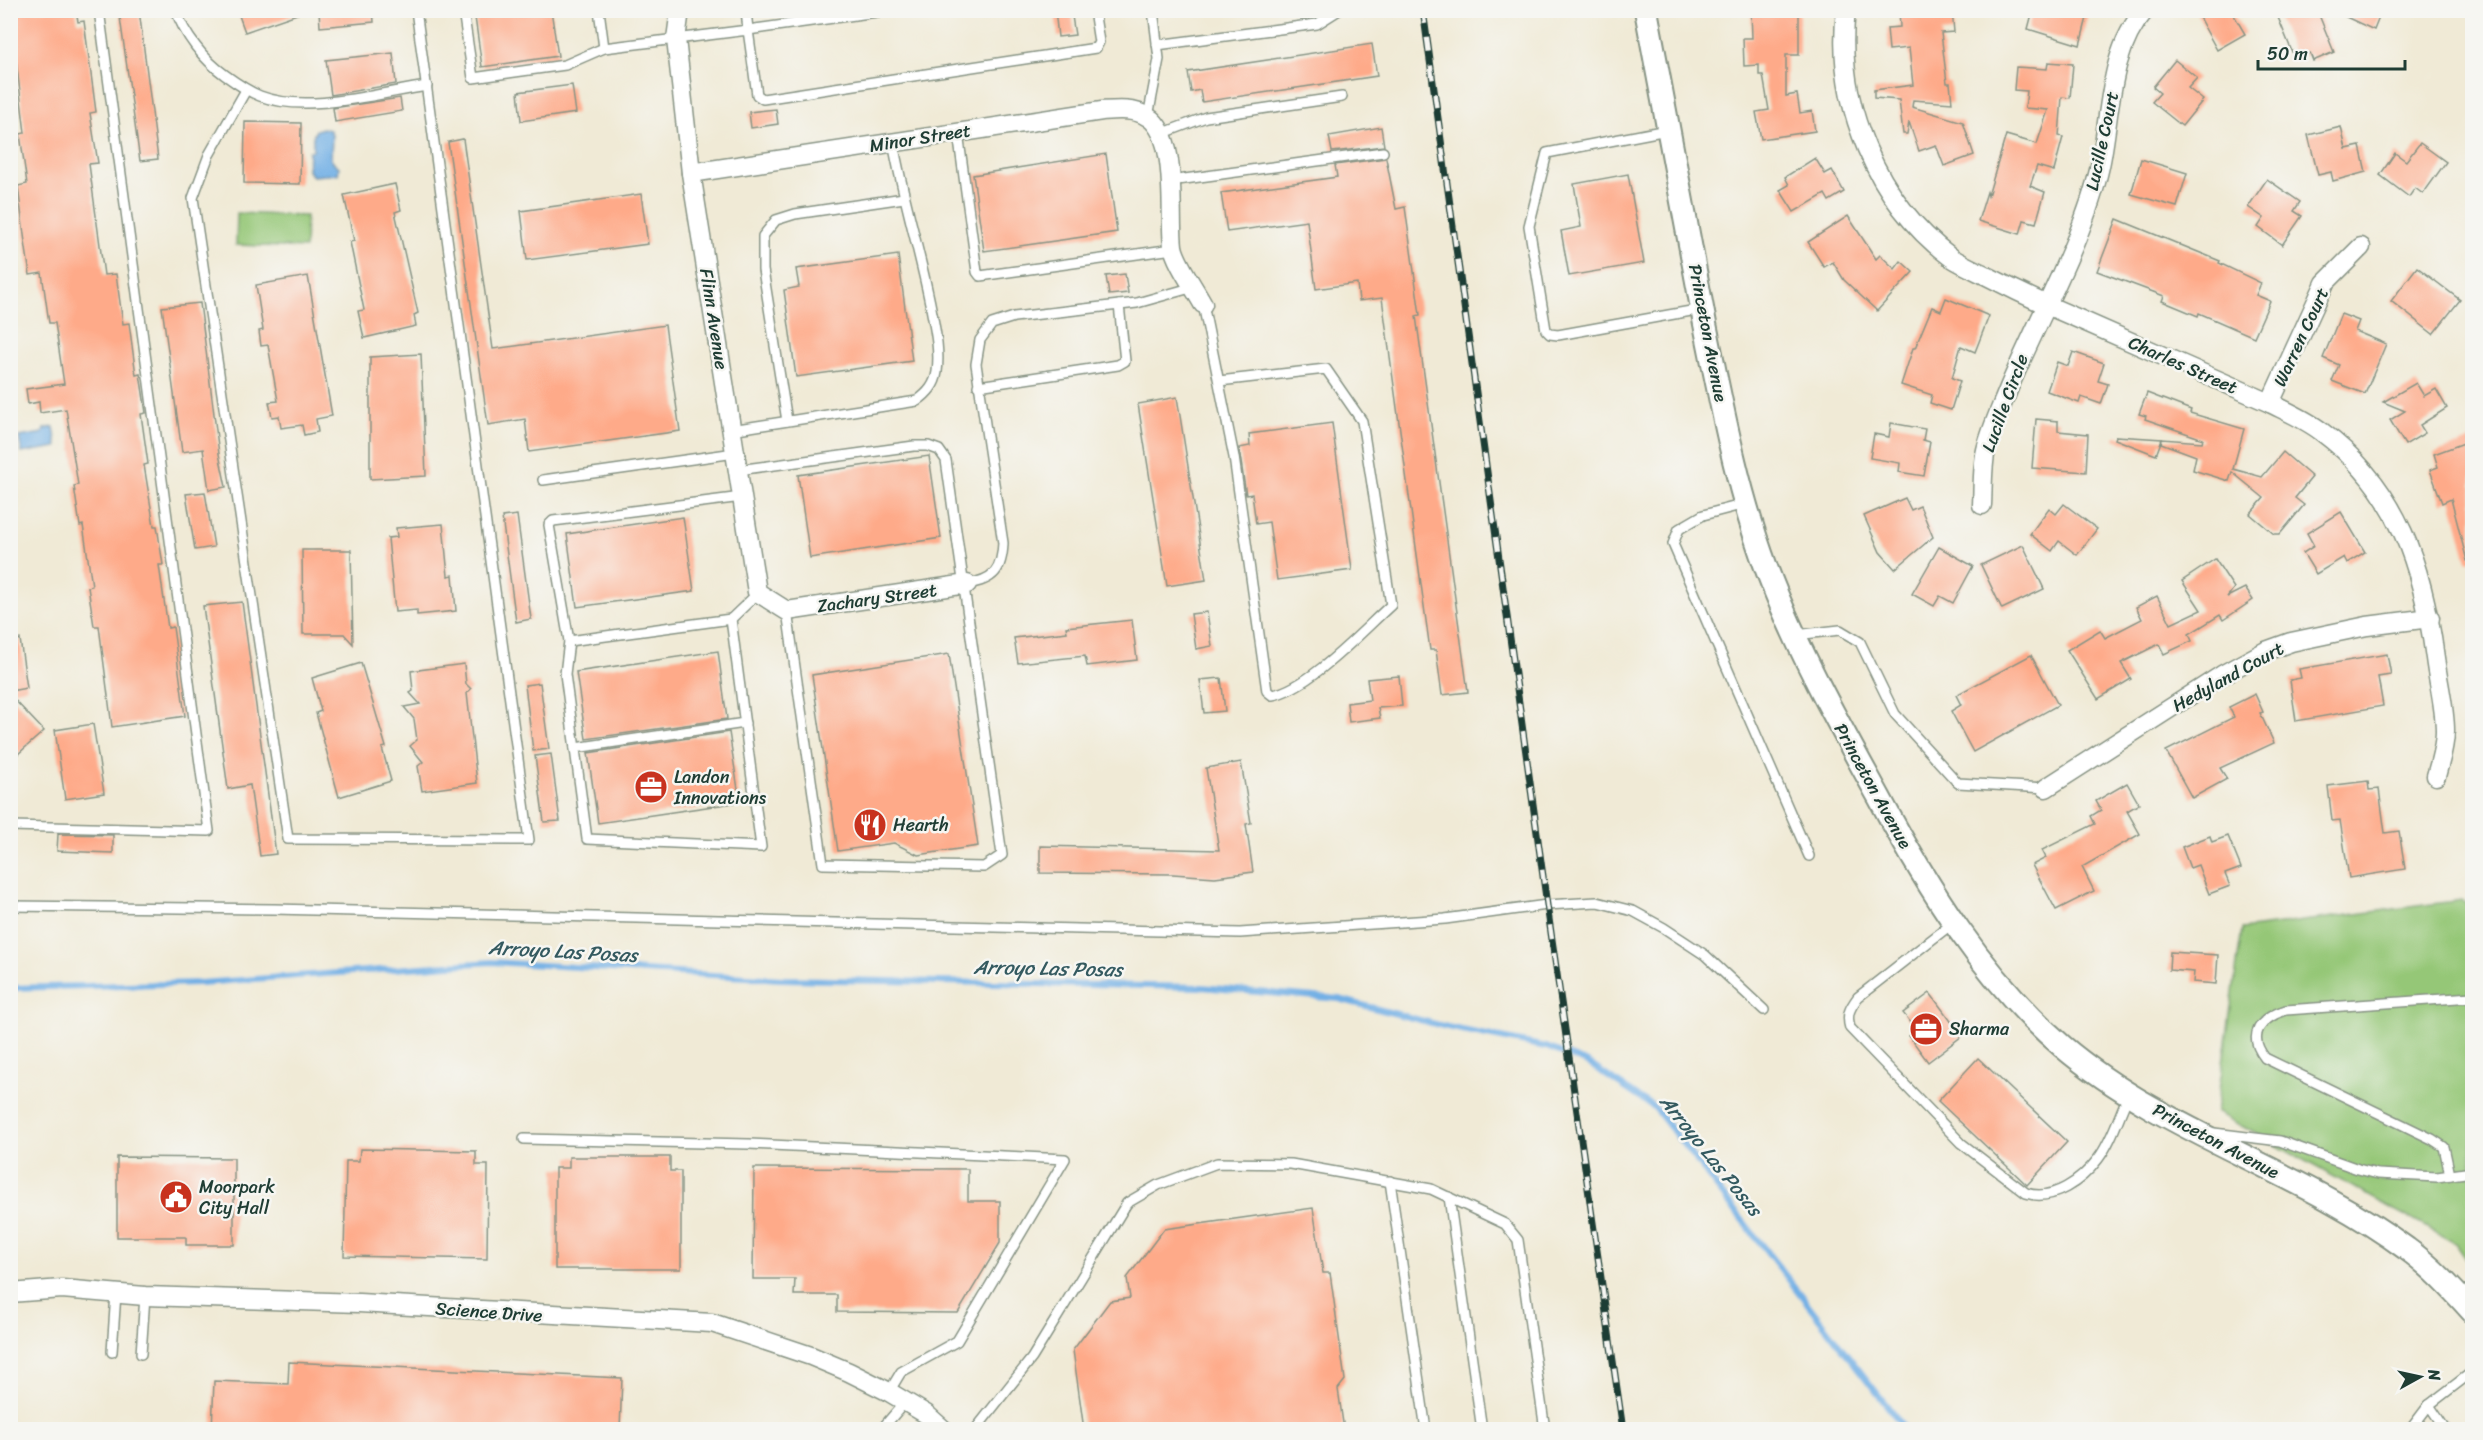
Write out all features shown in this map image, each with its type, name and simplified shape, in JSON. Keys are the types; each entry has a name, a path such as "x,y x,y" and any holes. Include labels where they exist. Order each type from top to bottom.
{"street":[{"name":"Flinn Avenue","path":"680,10 676,39 691,173 758,593"},
{"name":"Princeton Avenue","path":"1646,10 1702,309 1745,504 1767,569 1795,635 1904,844 1971,948 2061,1045 2129,1094 2373,1226 2409,1250 2472,1311"},
{"name":"Charles Street","path":"1846,10 1844,62 1854,108 1866,147 1900,206 1920,230 1954,259 2044,306 2270,403 2322,432 2360,465 2374,483 2397,518 2412,550 2430,618 2445,732 2436,776"},
{"name":"Lucille Court","path":"2044,306 2074,243 2094,190 2118,67 2126,42 2145,10"},
{"name":"Minor Street","path":"691,173 1102,111 1126,110 1148,117"},
{"path":"1148,117 1161,134 1168,156 1173,249 1203,304"},
{"name":"Warren Court","path":"2270,403 2325,283 2361,247"},
{"name":"Lucille Circle","path":"1982,505 1985,453 1990,435 2044,306"},
{"name":"Zachary Street","path":"787,611 965,585"},
{"path":"758,593 787,611"},
{"name":"Hedyland Court","path":"2046,788 2222,675 2266,651 2291,642 2367,626 2430,618"},
{"name":"Science Drive","path":"10,1293 62,1289 145,1296 338,1302 712,1323 811,1356 889,1392 934,1426"}],"lane":[{"path":"10,826 209,831 99,10"},
{"path":"176,10 201,54 246,90 282,102 319,102 427,86"},
{"path":"246,90 209,155 193,198 288,839 529,840 416,10"},
{"path":"463,10 473,78 565,65 604,48 891,10"},
{"path":"599,10 604,48"},
{"path":"746,10 757,95 763,99 1096,48 1099,42 1094,10"},
{"path":"1148,117 1159,59 1153,10"},
{"path":"1157,45 1317,24 1339,10"},
{"path":"1161,134 1206,117 1342,97"},
{"path":"1669,129 1547,153 1529,226 1546,330 1557,335 1702,309"},
{"path":"958,133 977,272 980,276 1173,249"},
{"path":"731,430 917,401 930,390 937,374 938,348 921,253 904,198 893,142"},
{"path":"1170,181 1383,152"},
{"path":"787,421 763,270 763,236 776,220 795,214 904,198"},
{"path":"965,585 980,582 991,576 1002,561 1003,543 976,364 980,340 992,324 1014,317 1163,298 1194,287"},
{"path":"1203,304 1234,457 1267,691 1278,694 1307,680 1391,605 1362,421 1326,369 1219,381"},
{"path":"978,386 1118,365 1125,361 1119,305"},
{"path":"543,480 914,446 928,446 939,450 945,460 965,585 1002,855 984,867 823,864 787,611"},
{"path":"731,619 761,847 587,839 565,674 569,641 549,525 553,521 742,497"},
{"path":"1745,504 1703,515 1679,529 1673,544 1809,856"},
{"path":"569,641 731,619 758,593"},
{"path":"1795,635 1840,630 1860,642 1895,714 1958,783 2046,788"},
{"path":"575,748 745,723"},
{"path":"10,906 274,909 1240,933 1445,919 1547,905 1597,902 1634,911 1672,933 1705,955 1764,1010"},
{"path":"1954,922 1858,997 1848,1011 1848,1020 1850,1028 1961,1143 2026,1193 2036,1196 2055,1194 2099,1158 2129,1094"},
{"path":"2450,1175 2447,1153 2432,1138 2265,1058 2258,1049 2256,1041 2258,1030 2264,1021 2286,1010 2472,997"},
{"path":"2197,1131 2280,1141 2378,1174 2416,1177 2472,1172"},
{"path":"524,1139 749,1144 1065,1159 957,1341 901,1372 889,1392"},
{"path":"975,1430 1032,1358 1127,1203 1158,1185 1217,1163 1291,1164 1431,1189 1505,1224 1518,1240 1545,1430"},
{"path":"1390,1181 1426,1430"},
{"path":"1449,1197 1482,1430"},
{"path":"112,1352 116,1293"},
{"path":"141,1353 145,1296"},
{"path":"2410,1430 2429,1405 2472,1372"},
{"path":"881,1430 905,1402"},
{"path":"2429,1405 2446,1430"}],"green space":[{"path":"237,213 306,216 305,248 236,245"},
{"path":"2462,900 2472,910 2472,1268 2455,1243 2216,1112 2242,929"}],"water":[{"path":"323,128 330,130 332,135 331,160 339,167 338,174 313,176 308,171 309,151 313,151 313,137 316,130"},
{"path":"54,427 57,447 22,453 19,437 43,433 44,429"}],"building":[{"path":"10,10 76,10 78,22 84,21 96,112 90,113 98,163 89,164 104,275 116,274 123,324 129,323 136,375 140,374 146,413 141,414 148,464 144,465 154,526 157,526 163,565 159,565 168,628 173,627 185,716 112,727 99,626 94,626 88,587 92,586 83,525 80,526 74,486 78,485 66,409 40,413 39,402 28,404 26,389 64,384 55,323 49,323 42,273 30,275 24,235 18,186 27,184 20,134 25,133"},
{"path":"119,10 139,10 158,159 140,161"},
{"path":"237,10 299,10 300,13 245,32"},
{"path":"319,10 373,10 374,22 320,27"},
{"path":"474,10 551,10 558,56 482,67"},
{"path":"1055,10 1071,10 1075,35 1058,37"},
{"path":"1751,10 1799,10 1799,55 1786,55 1786,96 1797,94 1800,113 1812,111 1815,131 1761,139 1756,112 1769,110 1763,75 1759,75 1759,65 1744,66 1743,38 1752,38"},
{"path":"1899,10 1952,10 1954,32 1941,33 1947,83 1950,83 1952,103 1913,100 1912,107 1963,122 1974,155 1944,166 1936,145 1919,151 1909,122 1907,134 1903,134 1899,100 1874,98 1874,90 1913,85 1909,48 1889,50 1887,28 1900,27"},
{"path":"2033,10 2089,10 2080,45 2028,29"},
{"path":"2195,10 2231,10 2245,34 2217,50"},
{"path":"2275,10 2317,10 2334,52 2313,61 2310,53 2295,59"},
{"path":"2331,10 2382,10 2374,30"},
{"path":"1372,44 1377,76 1202,102 1200,90 1191,92 1188,72"},
{"path":"393,53 396,84 331,95 326,60"},
{"path":"2175,60 2197,78 2188,88 2203,100 2182,126 2152,102 2160,93 2153,87"},
{"path":"2048,62 2073,64 2070,98 2062,97 2059,136 2063,137 2054,171 2037,166 2030,186 2045,192 2036,223 2024,220 2020,234 1978,221 2006,135 2037,144 2048,110 2025,108 2027,91 2014,90 2016,67 2047,69"},
{"path":"572,85 576,113 521,121 518,92"},
{"path":"400,98 402,111 335,122 333,108"},
{"path":"776,109 778,124 751,128 749,112"},
{"path":"245,122 301,123 300,184 244,183"},
{"path":"1381,127 1384,146 1332,152 1329,136"},
{"path":"2341,127 2346,149 2360,146 2366,172 2333,181 2331,172 2318,175 2308,135"},
{"path":"463,139 493,349 665,325 680,431 529,452 525,419 488,425 448,142"},
{"path":"2420,143 2446,162 2423,194 2415,188 2409,197 2380,175 2395,153 2406,161"},
{"path":"1106,154 1117,232 984,251 973,175"},
{"path":"1386,158 1396,209 1405,207 1420,315 1416,316 1468,692 1442,695 1436,650 1430,650 1382,298 1359,301 1357,283 1316,289 1307,221 1227,232 1221,193 1337,177 1335,165"},
{"path":"1815,158 1825,174 1832,170 1844,192 1829,201 1825,194 1794,212 1780,190 1789,185 1785,177"},
{"path":"2141,159 2187,173 2177,207 2131,194"},
{"path":"1628,174 1644,263 1569,276 1561,231 1581,227 1574,184"},
{"path":"2267,179 2300,202 2294,211 2302,216 2282,245 2258,227 2264,218 2248,207"},
{"path":"395,184 401,210 395,212 418,313 414,315 416,326 364,338 358,311 364,310 350,242 354,241 344,195"},
{"path":"641,194 648,244 527,260 521,211"},
{"path":"1848,216 1876,259 1880,255 1895,269 1901,261 1913,272 1877,311 1844,280 1833,262 1824,267 1808,242"},
{"path":"2117,219 2220,261 2219,263 2261,283 2256,295 2270,301 2254,337 2199,313 2198,316 2162,301 2164,296 2097,271"},
{"path":"898,255 912,361 796,377 784,290 799,287 796,269"},
{"path":"2417,267 2460,300 2433,334 2391,301"},
{"path":"1125,274 1128,293 1109,295 1106,276"},
{"path":"308,276 332,416 316,419 318,432 304,435 302,425 281,428 279,416 272,417 269,402 278,401 268,345 261,346 259,331 263,330 256,285"},
{"path":"1946,298 1989,316 1975,352 1961,346 1952,378 1960,381 1951,410 1930,403 1932,395 1901,385 1913,348 1915,348 1932,307 1941,311"},
{"path":"200,303 219,454 226,487 209,490 203,449 182,452 162,307"},
{"path":"2341,314 2359,321 2355,331 2386,344 2365,394 2332,381 2339,365 2323,358"},
{"path":"2073,352 2104,363 2098,381 2108,384 2101,404 2081,397 2079,403 2047,391 2057,362 2068,366"},
{"path":"421,354 426,476 370,479 370,357"},
{"path":"2416,383 2424,396 2436,389 2447,408 2420,425 2425,433 2405,445 2390,420 2405,411 2383,402"},
{"path":"2147,393 2191,410 2190,413 2244,429 2233,469 2262,477 2283,452 2312,477 2295,498 2304,505 2280,534 2274,534 2250,514 2264,498 2232,472 2229,481 2193,470 2196,456 2161,443 2162,439 2202,442 2203,439 2145,419 2146,416 2139,414"},
{"path":"1177,397 1206,580 1167,586 1138,404"},
{"path":"2036,419 2058,421 2058,431 2088,434 2086,472 2032,468"},
{"path":"1332,423 1352,570 1277,580 1269,522 1256,524 1252,494 1246,495 1239,448 1250,446 1249,434"},
{"path":"1891,423 1925,429 1923,440 1930,442 1924,476 1899,472 1900,463 1870,458 1874,434 1889,437"},
{"path":"2116,436 2162,439 2156,455 2115,439"},
{"path":"2472,440 2472,560 2467,561 2451,499 2442,503 2430,470 2438,467 2434,454"},
{"path":"929,456 941,538 810,558 798,475"},
{"path":"205,492 214,547 195,550 186,494"},
{"path":"1905,498 1911,510 1920,506 1933,537 1895,569 1880,552 1864,516"},
{"path":"2064,504 2097,529 2077,555 2059,541 2052,551 2030,534 2049,508 2056,514"},
{"path":"2341,512 2365,552 2347,563 2344,557 2316,574 2303,553 2314,546 2307,533"},
{"path":"517,515 531,619 516,622 502,517"},
{"path":"683,517 694,591 577,607 567,534"},
{"path":"443,524 448,576 453,575 456,611 417,615 417,610 395,612 388,538 397,537 396,528"},
{"path":"2023,545 2044,589 2002,609 1981,565"},
{"path":"1939,547 1973,566 1953,603 1940,596 1934,606 1912,594"},
{"path":"302,550 351,550 353,644 344,634 303,634"},
{"path":"2215,559 2234,588 2227,597 2245,588 2253,600 2223,620 2220,615 2189,634 2192,641 2164,654 2159,644 2121,663 2131,679 2098,699 2067,650 2100,630 2105,638 2142,619 2136,607 2157,596 2171,624 2201,610 2182,581"},
{"path":"242,602 276,854 260,856 250,785 228,789 203,606"},
{"path":"1207,612 1212,646 1196,649 1191,614"},
{"path":"1132,620 1137,660 1087,666 1085,656 1018,663 1014,638 1067,632 1066,627"},
{"path":"20,639 27,688 10,691 10,640"},
{"path":"718,651 727,719 586,739 576,672"},
{"path":"949,654 978,846 918,855 894,843 838,851 812,675"},
{"path":"2387,654 2391,675 2378,677 2383,706 2296,721 2290,680 2301,678 2299,669"},
{"path":"2031,655 2058,705 1973,752 1951,711 1961,705 1956,695"},
{"path":"361,663 386,747 382,748 391,781 339,797 316,713 321,711 312,678"},
{"path":"464,664 466,684 471,689 467,693 477,783 422,791 418,766 423,762 410,746 417,740 414,719 404,707 420,704 410,693 413,691 411,671"},
{"path":"1399,676 1402,706 1378,708 1380,718 1349,722 1347,703 1370,700 1367,679"},
{"path":"1221,678 1225,711 1204,713 1200,680"},
{"path":"540,683 549,749 533,751 525,685"},
{"path":"2255,694 2263,712 2260,713 2274,743 2220,768 2227,779 2192,798 2166,751 2234,717 2229,707"},
{"path":"10,695 44,731 10,761"},
{"path":"93,724 104,793 65,799 55,730"},
{"path":"729,732 740,802 598,823 588,753"},
{"path":"551,754 560,821 544,822 535,756"},
{"path":"1241,762 1251,823 1246,824 1253,872 1215,877 1173,874 1040,873 1040,846 1219,850 1206,768"},
{"path":"2368,781 2369,790 2379,789 2385,833 2399,831 2405,869 2349,878 2340,820 2332,821 2328,786"},
{"path":"2127,783 2139,804 2127,811 2140,834 2082,867 2094,891 2056,910 2032,865 2046,858 2042,850 2095,824 2091,816 2101,810 2096,801"},
{"path":"58,834 113,835 113,853 57,851"},
{"path":"2210,836 2212,842 2228,836 2241,868 2225,874 2230,886 2209,894 2198,865 2190,868 2182,847"},
{"path":"2170,952 2218,955 2216,984 2193,982 2194,972 2169,970"},
{"path":"1930,993 1962,1036 1928,1062 1909,1036 1917,1030 1903,1013"},
{"path":"1978,1058 2067,1142 2027,1185 1938,1101"},
{"path":"360,1149 476,1151 476,1165 488,1165 487,1259 344,1256 346,1161 359,1161"},
{"name":"Moorpark City Hall","path":"117,1157 234,1158 234,1245 186,1245 186,1237 117,1237"},
{"path":"569,1157 670,1157 670,1171 681,1171 681,1269 555,1269 555,1168 569,1168"},
{"path":"754,1168 968,1169 968,1201 1000,1201 1000,1243 958,1313 837,1312 837,1295 794,1295 795,1279 753,1279"},
{"path":"1313,1208 1323,1273 1330,1273 1345,1380 1338,1389 1344,1430 1084,1430 1073,1350 1110,1301 1130,1298 1127,1278 1164,1229"},
{"path":"289,1362 622,1378 620,1430 212,1430 214,1381 288,1384"}],"waterway":[{"name":"Arroyo Las Posas","path":"10,988 200,983 491,962 782,979 1201,987 1339,999 1447,1027 1546,1047 1588,1063 1655,1108 1906,1430"}],"railway":[{"path":"1423,10 1547,905 1623,1430"}],"place":[{"name":"Landon Innovations","path":"651,787"},
{"name":"Hearth","path":"870,825"},
{"name":"Sharma","path":"1926,1029"},
{"name":"Moorpark City Hall","path":"176,1197"}]}
